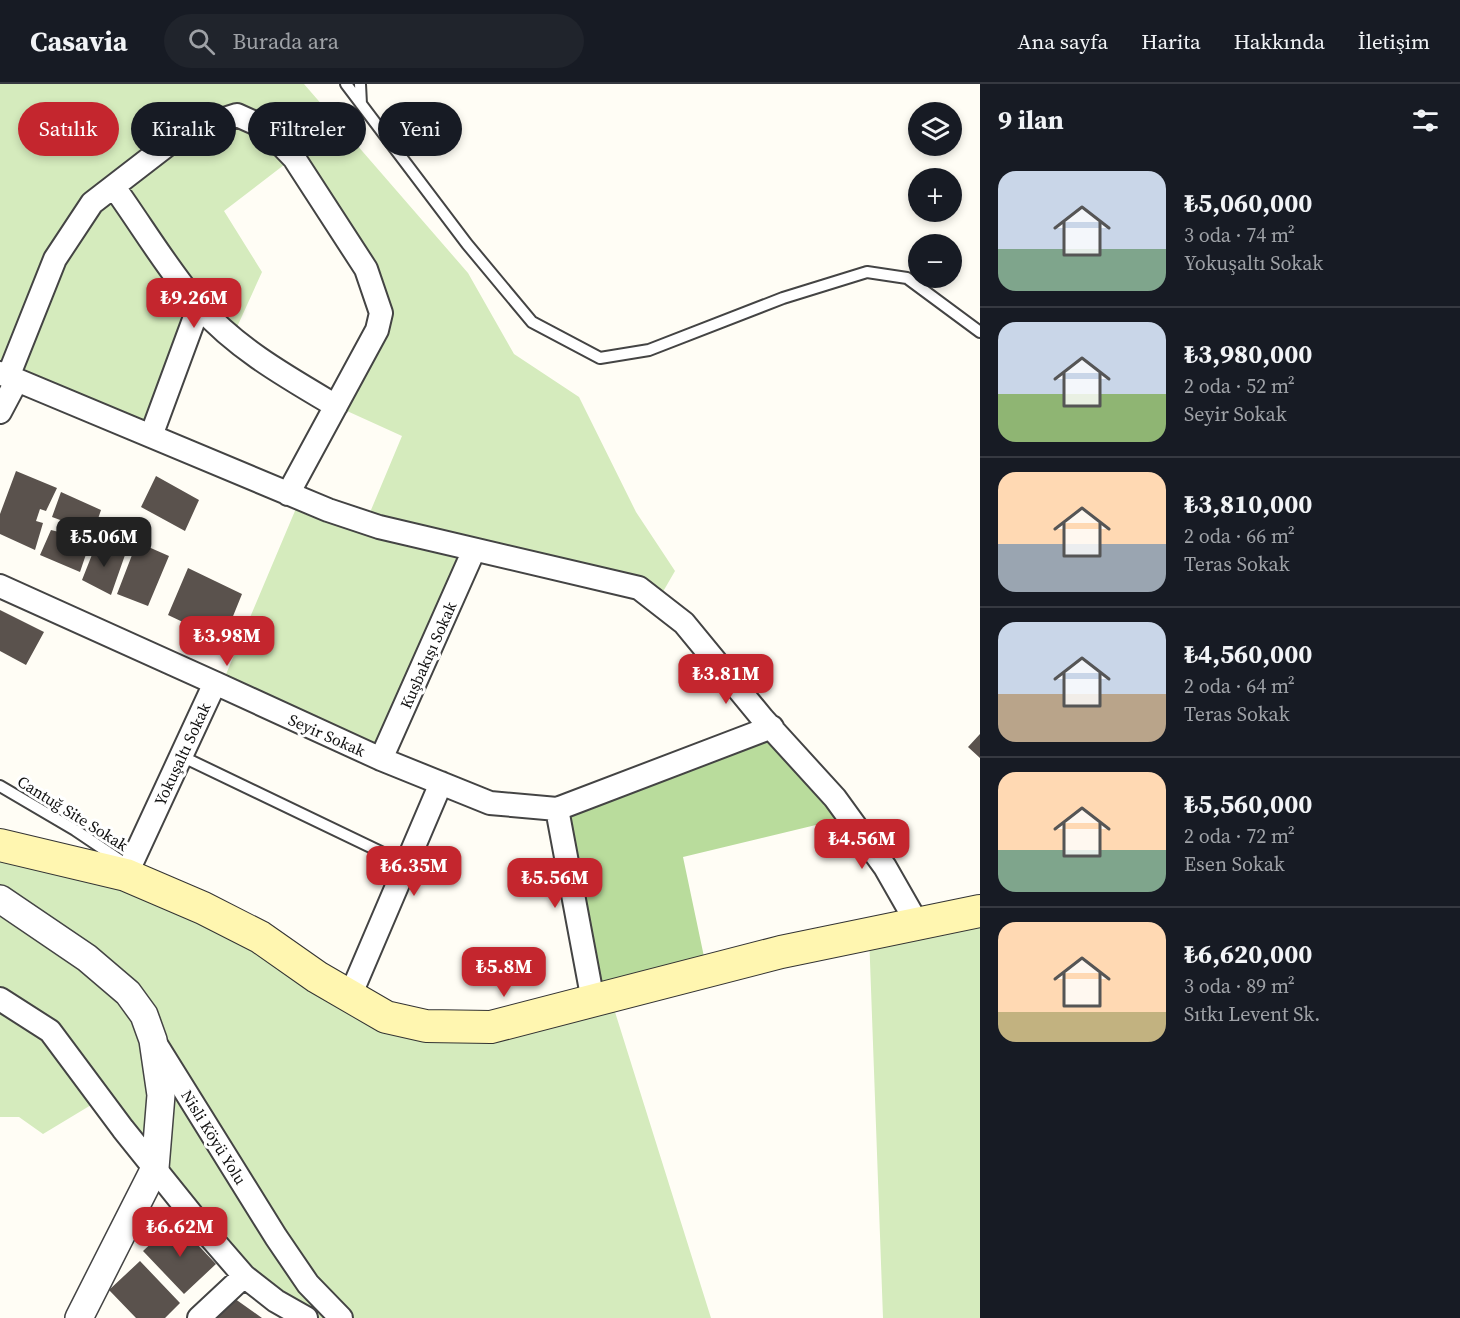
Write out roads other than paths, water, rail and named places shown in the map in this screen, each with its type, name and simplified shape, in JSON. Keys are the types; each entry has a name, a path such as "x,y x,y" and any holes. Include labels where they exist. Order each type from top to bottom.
{"main road":[{"path":"0,845 127,871 260,937 386,1017 426,1026 491,1027 782,952 980,911"}],"street":[{"path":"0,412 8,377 55,259 92,203 184,132 237,115 264,127 294,158 366,269 381,313 377,330 288,494"},
{"path":"114,187 199,306 232,338 267,364 336,406"},
{"path":"151,436 199,306"},
{"path":"8,377 288,494 379,527 639,588 684,623 835,798 885,867 917,923"},
{"name":"Kuşbakışı Sokak","path":"381,759 474,550"},
{"name":"Yokuşaltı Sokak","path":"0,586 215,683 127,871"},
{"name":"Seyir Sokak","path":"215,683 381,759 490,802 557,809"},
{"path":"593,1000 557,809 772,727"},
{"path":"350,996 441,783"},
{"path":"0,899 87,958 128,993 144,1015 153,1040 161,1095 155,1168 79,1318"},
{"path":"0,999 50,1031 155,1168 244,1276 276,1301 306,1318"},
{"name":"Nisli Köyü Yolu","path":"153,1040 276,1238 308,1284 341,1318"},
{"path":"199,1318 244,1276"}],"lane":[{"path":"346,84 360,102"},
{"path":"360,84 361,102"},
{"path":"366,111 467,244 532,322 600,358 649,350 783,297 867,272 907,278 980,332"},
{"path":"181,756 406,864"},
{"name":"Cantuğ Site Sokak","path":"0,786 84,835 127,871"}]}
